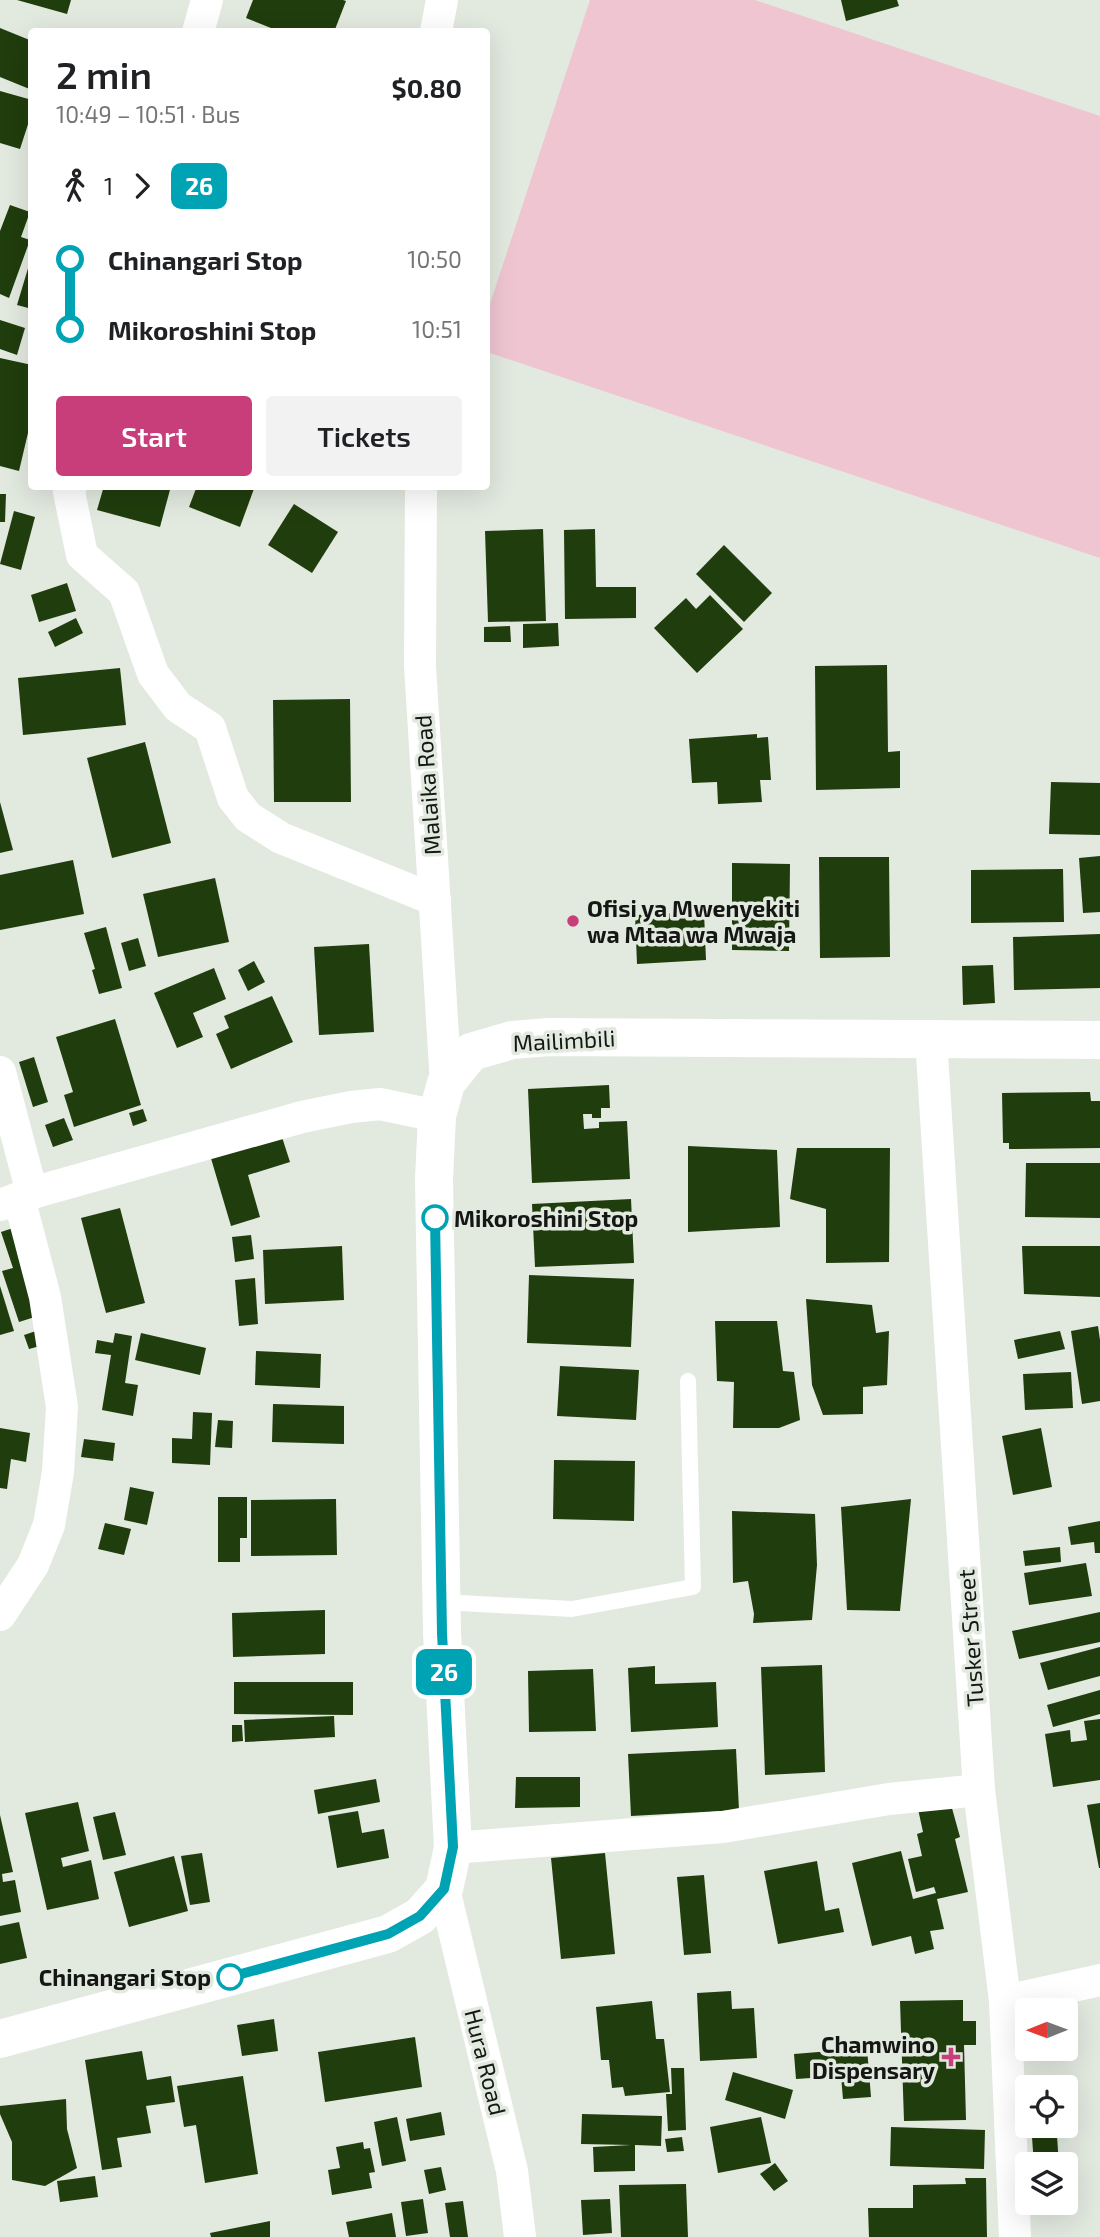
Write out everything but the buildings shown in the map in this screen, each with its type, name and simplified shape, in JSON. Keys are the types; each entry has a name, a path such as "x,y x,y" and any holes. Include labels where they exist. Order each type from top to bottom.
{"street":[{"path":"199,28 207,0"},
{"path":"437,28 442,0"},
{"path":"70,490 82,555 124,592 153,674 178,708 210,728 233,798 248,817 281,838 435,900"},
{"name":"Malaika Road","path":"421,490 420,666 435,900 442,1100"},
{"name":"Mailimbili","path":"442,1100 471,1052 512,1040 549,1037 1100,1040"},
{"name":"Tusker Street","path":"931,1039 979,1790 1004,2001 1015,2237"},
{"path":"0,1072 17,1198 45,1297 62,1407 58,1472 49,1525 33,1565 0,1615"},
{"path":"0,2039 388,1934 420,1916 444,1889 453,1847 442,1602 434,1179 442,1100 351,1107 302,1117 17,1198"},
{"path":"453,1847 723,1827 890,1799 979,1790"},
{"name":"Hura Road","path":"444,1889 512,2171 520,2237"},
{"path":"1004,2001 1100,1980"}],"lane":[{"path":"442,1602 572,1609 693,1587 688,1381"}],"shaded area":[{"path":"590,0 755,0 1100,116 1100,558 490,353 490,304"}],"bus line":[{"name":"26","path":"230,1977 388,1934 420,1916 444,1889 451,1865 453,1847 442,1633 435,1218"}],"place":[{"name":"Ofisi ya Mwenyekiti wa Mtaa wa Mwaja","path":"573,921"},
{"name":"Mikoroshini Stop","path":"435,1218"},
{"name":"Chinangari Stop","path":"230,1977"},
{"name":"Chamwino Dispensary","path":"951,2057"}]}
